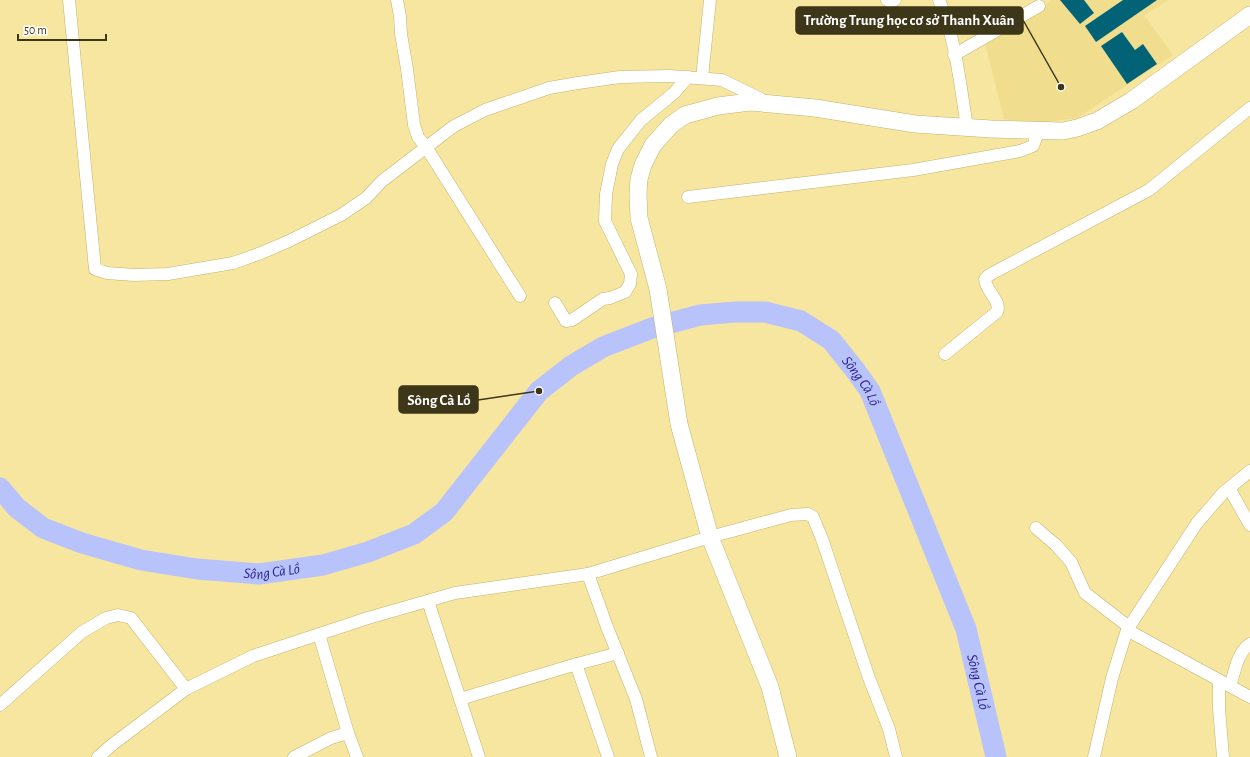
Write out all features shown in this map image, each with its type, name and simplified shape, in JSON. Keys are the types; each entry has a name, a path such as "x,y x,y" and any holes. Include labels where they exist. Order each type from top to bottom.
{"street":[{"path":"69,0 95,269 107,273 134,275 168,274 233,263 261,254 341,215 366,198 382,181 454,126 485,110 549,88 620,77 688,77 722,80 761,99 765,103"},
{"path":"397,0 414,124 418,137 426,147 520,296"},
{"path":"702,78 710,0"},
{"path":"887,0 895,0"},
{"path":"939,0 945,13 954,54 967,128"},
{"path":"954,54 1039,6"},
{"path":"788,757 770,687 710,537 679,424 658,289 639,218 638,194 643,165 653,145 671,125 685,115 718,106 750,102 815,108 915,124 967,128 1063,131 1077,128 1097,120 1131,101 1250,15"},
{"path":"555,303 566,321 572,320 603,298 610,298 625,292 630,284 632,274 606,222 606,194 612,164 618,149 641,120 674,93 688,77"},
{"path":"945,354 996,312 998,304 985,284 985,279 989,275 1149,190 1250,108"},
{"path":"688,197 914,170 1020,151 1033,146 1039,130"},
{"path":"1094,757 1112,678 1128,629 1196,523 1229,488 1250,471"},
{"path":"1229,488 1250,525"},
{"path":"98,757 186,689 253,656 368,618 455,593 588,574 710,537 791,516 808,514 814,517 822,539 869,678 889,729 896,757"},
{"path":"1036,528 1056,545 1071,562 1085,593 1128,629 1250,697"},
{"path":"588,574 636,699 651,757"},
{"path":"428,601 479,757"},
{"path":"0,705 82,632 106,618 118,615 131,618 186,689"},
{"path":"319,634 348,732 357,757"},
{"path":"1230,686 1240,654 1244,647 1250,644"},
{"path":"460,699 618,653"},
{"path":"576,664 608,757"},
{"path":"1219,680 1219,708 1223,757"},
{"path":"294,757 330,738 348,732"}],"shaded area":[{"path":"1050,0 1169,0 1144,15 1173,55 1077,118 1037,123 1004,119 985,43 1042,11"}],"building":[{"path":"1060,0 1084,0 1094,13 1080,24"},
{"path":"1123,0 1157,0 1096,42 1085,26"},
{"path":"1122,32 1135,50 1143,44 1157,64 1127,84 1101,46"}],"waterway":[{"name":"Sông Cà Lồ","path":"0,488 17,508 43,528 82,543 141,560 197,569 259,574 323,565 368,552 414,534 444,512 539,391 571,366 603,347 652,328 700,315 735,312 765,312 801,321 831,340 870,391 966,629 996,757"}],"place":[{"name":"Trường Trung học cơ sở Thanh Xuân","path":"1061,87"},
{"name":"Sông Cà Lồ","path":"539,391"}]}
